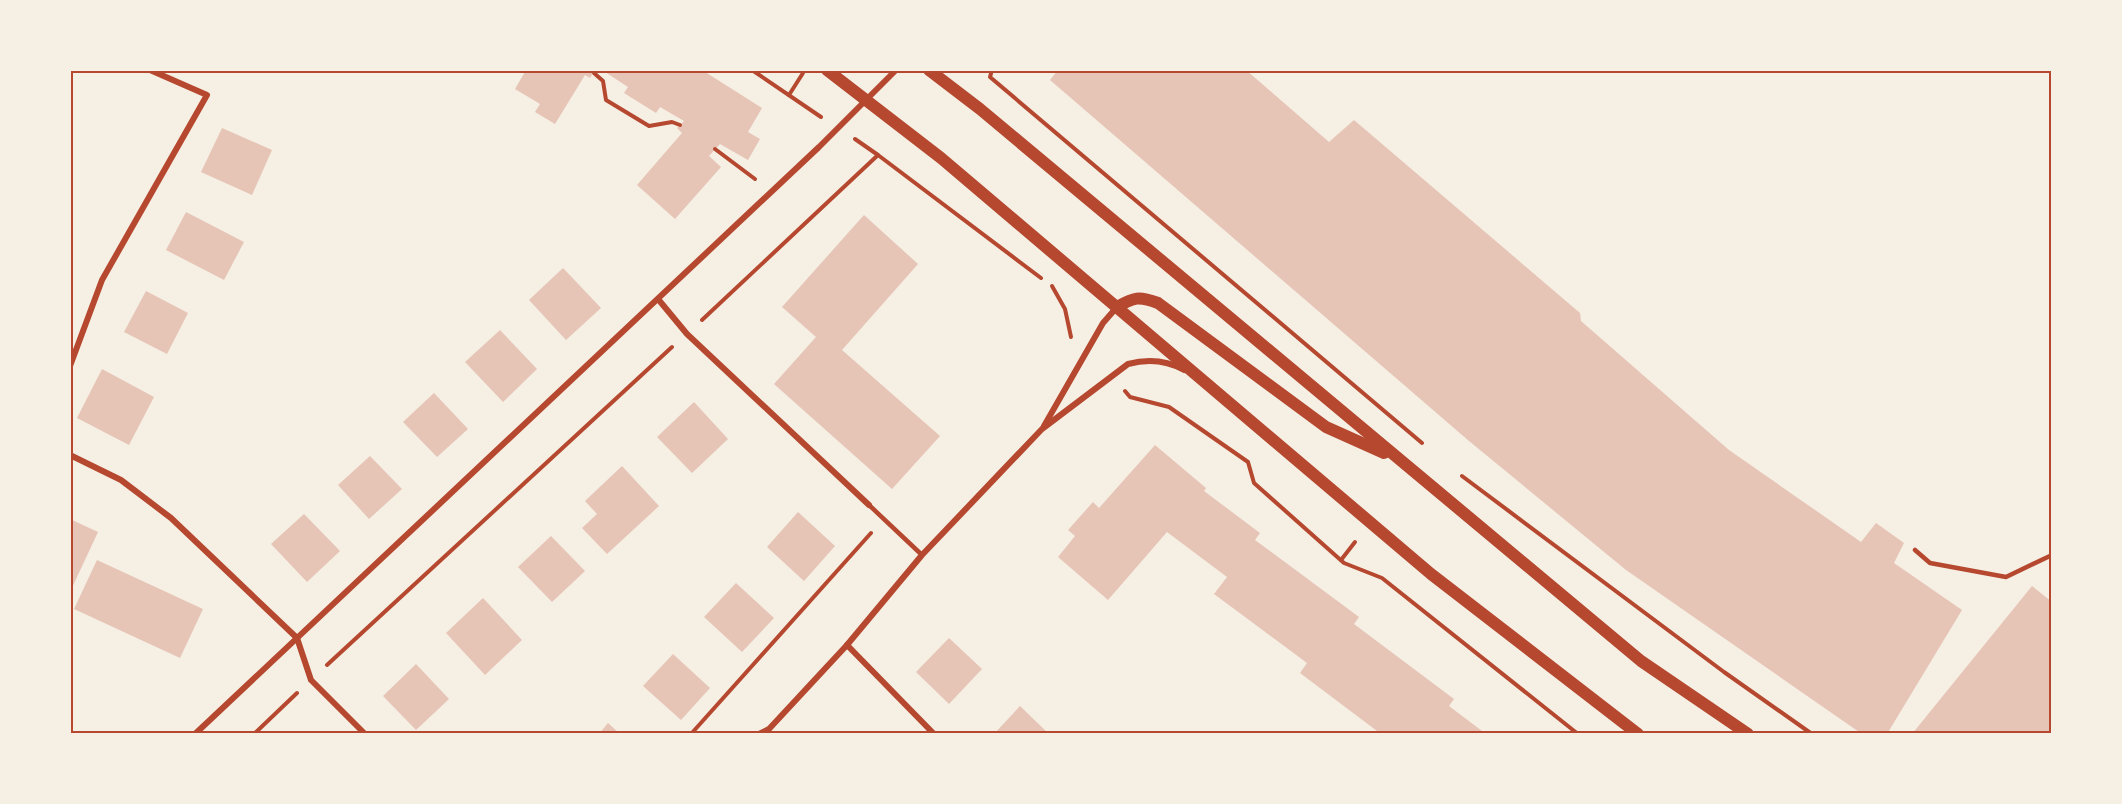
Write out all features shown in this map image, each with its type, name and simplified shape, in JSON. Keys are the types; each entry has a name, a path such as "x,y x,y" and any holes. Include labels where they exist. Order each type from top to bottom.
{"main road":[{"path":"827,70 941,158 1431,574 1638,734"},
{"path":"929,70 980,109 1641,661 1748,734"},
{"path":"1117,307 1131,299 1144,298 1158,303 1326,427 1399,459"}],"street":[{"path":"70,366 102,280 207,95 150,70"},
{"path":"195,734 658,299 897,70"},
{"path":"658,299 687,334 869,505"},
{"path":"1042,429 1103,323 1117,307"},
{"path":"759,734 769,731 847,645 922,555 1042,429 1128,364 1144,360 1176,366 1203,380"},
{"path":"70,455 121,480 171,518 297,638 311,680 365,734"},
{"path":"847,645 934,734"}],"lane":[{"path":"869,505 922,555"},
{"path":"1915,550 1930,563 2006,577 2052,555"}],"path":[{"path":"752,70 878,155 1042,279"},
{"path":"789,95 805,70"},
{"path":"992,70 990,77 1422,443"},
{"path":"594,73 603,81 606,100 649,126 672,122 680,125"},
{"path":"715,149 771,191"},
{"path":"254,734 878,155"},
{"path":"1052,286 1065,309 1071,338 1086,352"},
{"path":"1111,375 1130,397 1169,407 1248,462 1254,483 1341,560 1382,578 1578,734"},
{"path":"1458,474 1715,665 1812,734"},
{"path":"691,734 883,519"},
{"path":"1341,560 1357,540"}],"building":[{"path":"526,70 595,70 590,78 585,75 555,124 535,112 540,104 515,89"},
{"path":"602,70 702,70 762,108 748,132 760,139 748,160 720,144 709,156 721,167 675,219 637,185 682,133 677,128 684,121 660,107 656,113 624,93 628,87"},
{"path":"1058,70 1246,70 1329,142 1354,120 1580,313 1581,321 1729,450 1861,542 1876,523 1904,543 1894,563 1962,610 1887,734 1862,734 1626,570 1469,441 1050,80"},
{"path":"222,128 272,150 252,195 201,172"},
{"path":"186,212 244,242 224,280 166,250"},
{"path":"864,215 918,264 842,350 940,436 892,489 774,384 816,337 782,307"},
{"path":"563,268 601,308 566,340 529,300"},
{"path":"146,291 188,313 167,354 124,332"},
{"path":"500,330 537,369 503,402 465,362"},
{"path":"102,369 154,397 129,445 77,418"},
{"path":"434,393 468,429 437,457 403,422"},
{"path":"694,402 728,439 692,473 657,437"},
{"path":"1155,445 1206,488 1204,491 1260,533 1255,540 1359,617 1354,624 1454,699 1449,706 1486,734 1381,734 1300,673 1307,663 1214,594 1227,577 1167,532 1108,600 1058,557 1075,536 1068,530 1093,502 1099,508"},
{"path":"370,456 402,489 369,519 338,485"},
{"path":"622,466 659,506 607,554 582,528 597,514 585,501"},
{"path":"798,512 835,546 804,581 767,547"},
{"path":"304,514 340,551 307,582 271,544"},
{"path":"70,519 98,532 70,592"},
{"path":"551,536 585,571 552,602 518,567"},
{"path":"97,560 203,609 180,658 74,609"},
{"path":"736,583 774,618 742,652 704,617"},
{"path":"2032,586 2052,602 2052,734 1912,734"},
{"path":"483,598 522,640 485,675 446,633"},
{"path":"949,638 982,669 949,704 916,672"},
{"path":"673,654 710,688 681,720 643,686"},
{"path":"416,664 449,699 416,730 383,696"},
{"path":"1020,706 1049,734 994,734"},
{"path":"608,723 620,734 599,734"}]}
